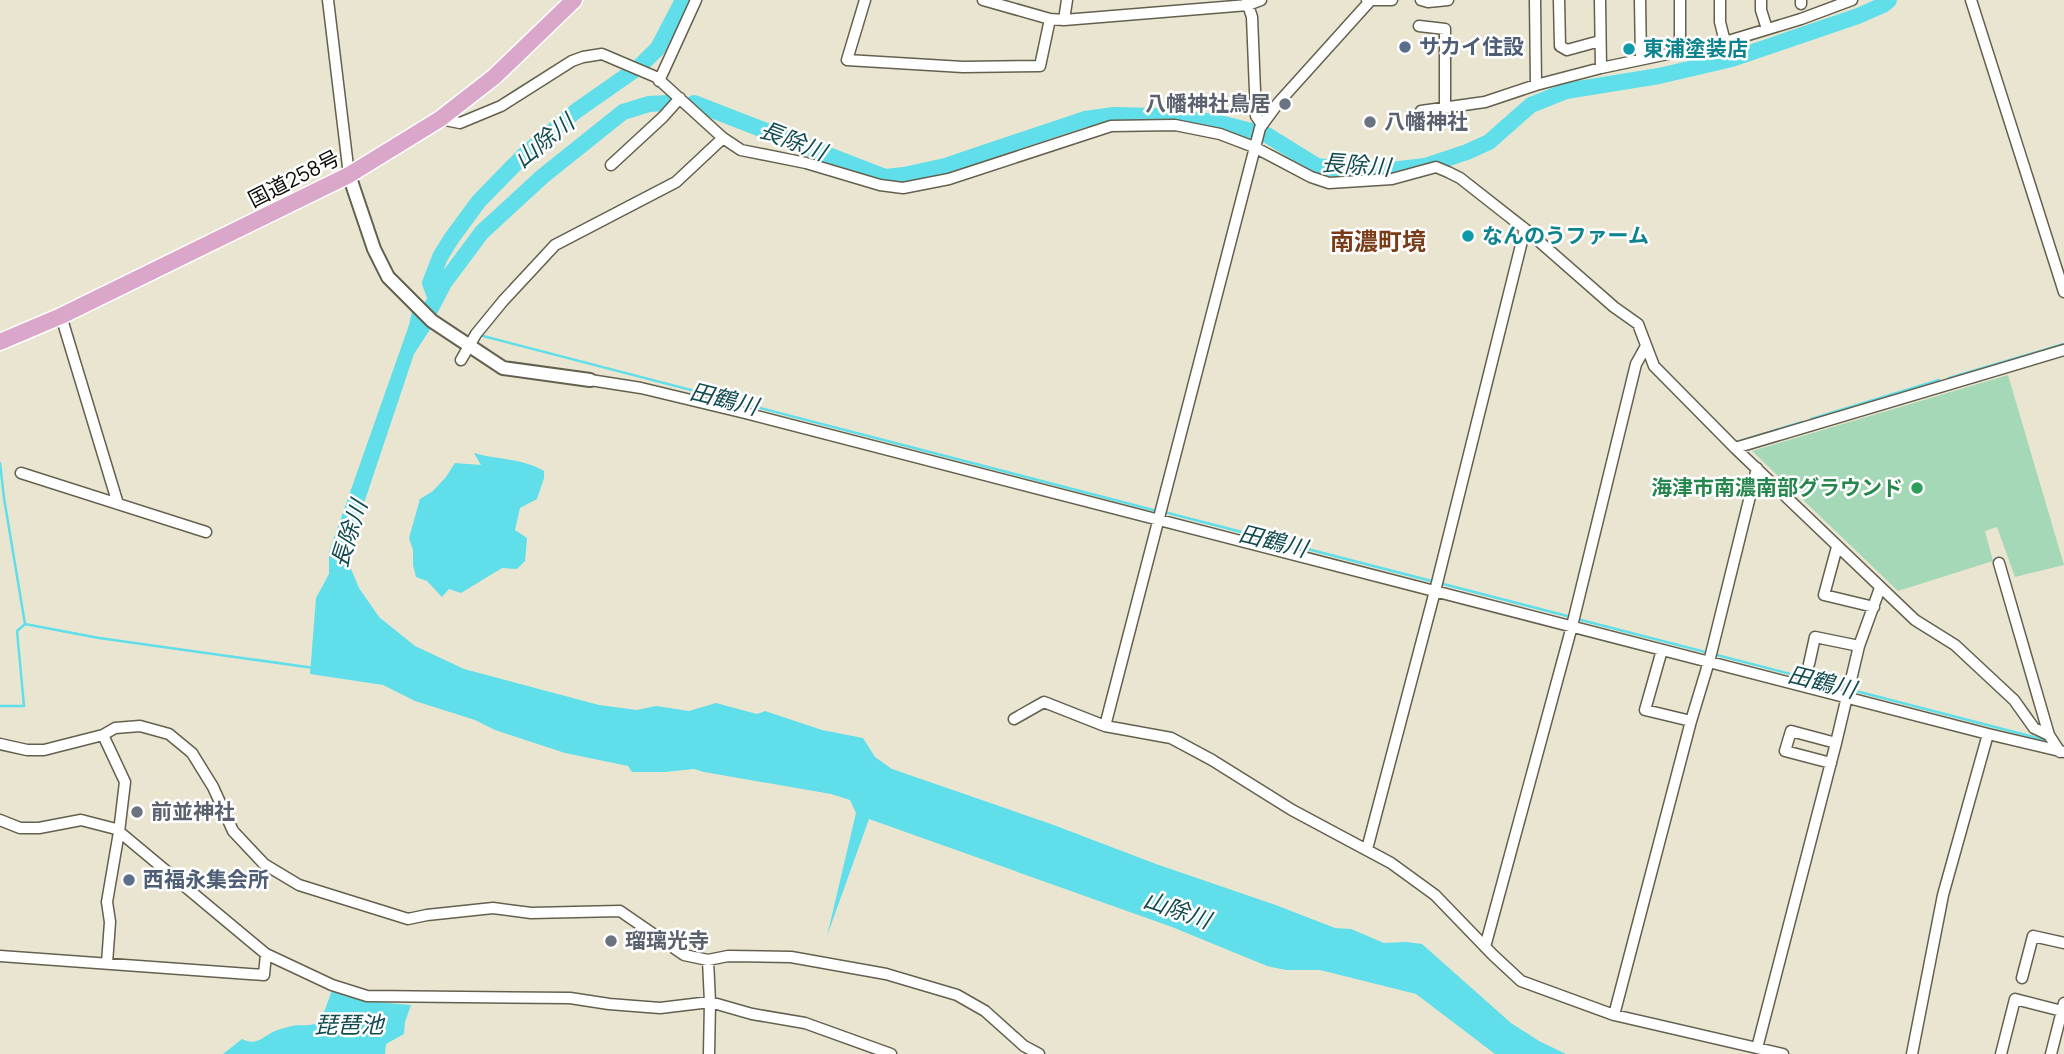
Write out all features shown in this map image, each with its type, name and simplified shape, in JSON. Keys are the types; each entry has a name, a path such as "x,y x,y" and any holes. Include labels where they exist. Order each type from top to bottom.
{"highway":[{"name":"国道258号","path":"0,342 61,316 349,176 440,119 494,77 573,0"}],"street":[{"path":"328,0 349,176 374,249 388,276 432,321 503,368 641,388 1160,514 1573,620 1662,650 1711,656 1848,690 1988,734 2061,751"},
{"path":"657,79 696,0"},
{"path":"865,0 847,60 963,67 1040,66 1050,19"},
{"path":"983,0 1018,5 1050,19 1064,20 1261,0"},
{"path":"1064,20 1067,0"},
{"path":"1105,726 1261,126 1369,0 1392,0"},
{"path":"1421,0 1448,0"},
{"path":"1535,0 1536,85"},
{"path":"1559,0 1560,46 1567,50 1600,41"},
{"path":"1600,0 1601,68"},
{"path":"1640,0 1641,59"},
{"path":"1680,37 1681,0"},
{"path":"1720,0 1720,22 1725,42"},
{"path":"1761,0 1767,29"},
{"path":"1421,111 1485,102 1601,68 1725,42 1850,0"},
{"path":"1971,0 2064,292"},
{"path":"1247,3 1252,17 1256,116 1261,126"},
{"path":"1419,26 1445,29 1445,107"},
{"path":"440,119 460,123 501,106 572,61 602,54 657,79 723,138 741,150 806,163 880,185 903,188 949,179 1111,125 1175,125 1220,134 1255,144 1311,177 1329,183 1392,179 1436,167 1460,178 1638,324 1654,366 1735,448 1880,588 1915,620 1955,645 2014,700 2034,728 2050,736"},
{"path":"611,165 680,98"},
{"path":"461,360 476,334 555,245 676,182 723,138"},
{"path":"1367,849 1525,229"},
{"path":"61,316 118,504"},
{"path":"1485,947 1573,620 1636,364 1646,346"},
{"path":"1735,448 2064,350"},
{"path":"1614,1015 1691,721 1711,656 1757,468"},
{"path":"21,473 206,532"},
{"path":"1838,547 1824,594 1874,607"},
{"path":"1999,564 2050,736 2061,751"},
{"path":"1757,1048 1859,646 1880,588"},
{"path":"1809,664 1815,637 1859,646"},
{"path":"1662,650 1645,710 1691,721"},
{"path":"1014,719 1044,702 1105,726 1171,738 1292,810 1391,863 1435,895 1521,981 1614,1015 1779,1054"},
{"path":"0,744 27,750 44,750 103,735 115,727 140,726 169,734 192,752 213,787 233,831 264,864 299,886 408,919 493,908 531,913 620,911 684,954 708,960 728,956 791,957 886,974 957,995 985,1011 1024,1046 1039,1054"},
{"path":"1831,763 1785,751 1791,731 1836,743"},
{"path":"1912,1054 1943,895 1988,734"},
{"path":"103,735 125,782 107,902 110,922 107,962"},
{"path":"0,820 28,828 81,820 116,829 266,954 332,985 367,996 570,998 660,1009 710,1002 752,1014 805,1023 885,1053"},
{"path":"2022,978 2034,936 2064,943"},
{"path":"0,956 264,975 266,954"},
{"path":"708,960 709,1054"},
{"path":"2001,1054 2015,999 2063,1007 2051,1054"}],"green space":[{"name":"海津市南濃南部グラウンド","path":"2008,375 2064,565 2015,577 1997,527 1985,531 1993,561 1898,591 1752,451"}],"water":[{"path":"412,312 431,328 414,354 352,539 351,569 359,588 379,617 415,646 464,669 599,705 637,710 656,706 689,711 716,703 757,714 765,711 822,730 863,738 875,757 892,769 1335,928 1351,929 1384,943 1422,944 1511,1023 1566,1054 1495,1054 1416,994 1320,970 1286,970 1267,966 1172,927 869,819 827,936 856,813 850,800 831,794 694,769 632,772 628,766 565,753 495,730 475,720 415,701 383,685 310,674 316,598 329,574 329,552"},
{"path":"474,453 536,467 544,471 544,478 537,499 520,508 515,530 527,538 525,561 517,569 502,568 461,593 449,589 442,597 427,581 416,577 409,538 420,499 433,491 455,463 481,465"},
{"name":"琵琶池","path":"332,990 364,1001 411,1005 404,1034 386,1044 385,1054 223,1054 242,1039 255,1041 282,1028 321,1021"}],"waterway":[{"name":"山除川","path":"436,299 430,283 440,257 479,201 524,155 576,111 639,67 658,48 683,0"},
{"name":"長除川","path":"694,103 885,177 945,166 1085,119 1114,115 1216,122 1267,135 1317,166 1354,171 1391,170 1425,166 1467,152 1489,142 1531,105 1566,91 1659,76 1732,59 1858,16 1889,0"},
{"name":"長除川","path":"421,327 444,283 482,232 543,176 623,112 649,104 668,103"},
{"name":"田鶴川","path":"483,336 1157,511"},
{"path":"1949,378 2064,344"},
{"path":"1811,419 1939,380"},
{"path":"1740,441 1802,422"},
{"path":"0,463 25,624 99,638 314,668"},
{"name":"田鶴川","path":"1164,512 1571,617"},
{"name":"田鶴川","path":"1577,619 1845,688"},
{"path":"0,706 24,706 17,631 24,625"},
{"name":"田鶴川","path":"1852,690 2049,741"}],"place":[{"name":"サカイ住設","path":"1405,47"},
{"name":"東浦塗装店","path":"1629,49"},
{"name":"八幡神社鳥居","path":"1285,104"},
{"name":"八幡神社","path":"1370,122"},
{"name":"なんのうファーム","path":"1468,236"},
{"name":"海津市南濃南部グラウンド","path":"1917,488"},
{"name":"前並神社","path":"137,812"},
{"name":"西福永集会所","path":"129,880"},
{"name":"瑠璃光寺","path":"611,941"}],"district":[{"name":"南濃町境","path":"1378,242"}]}
